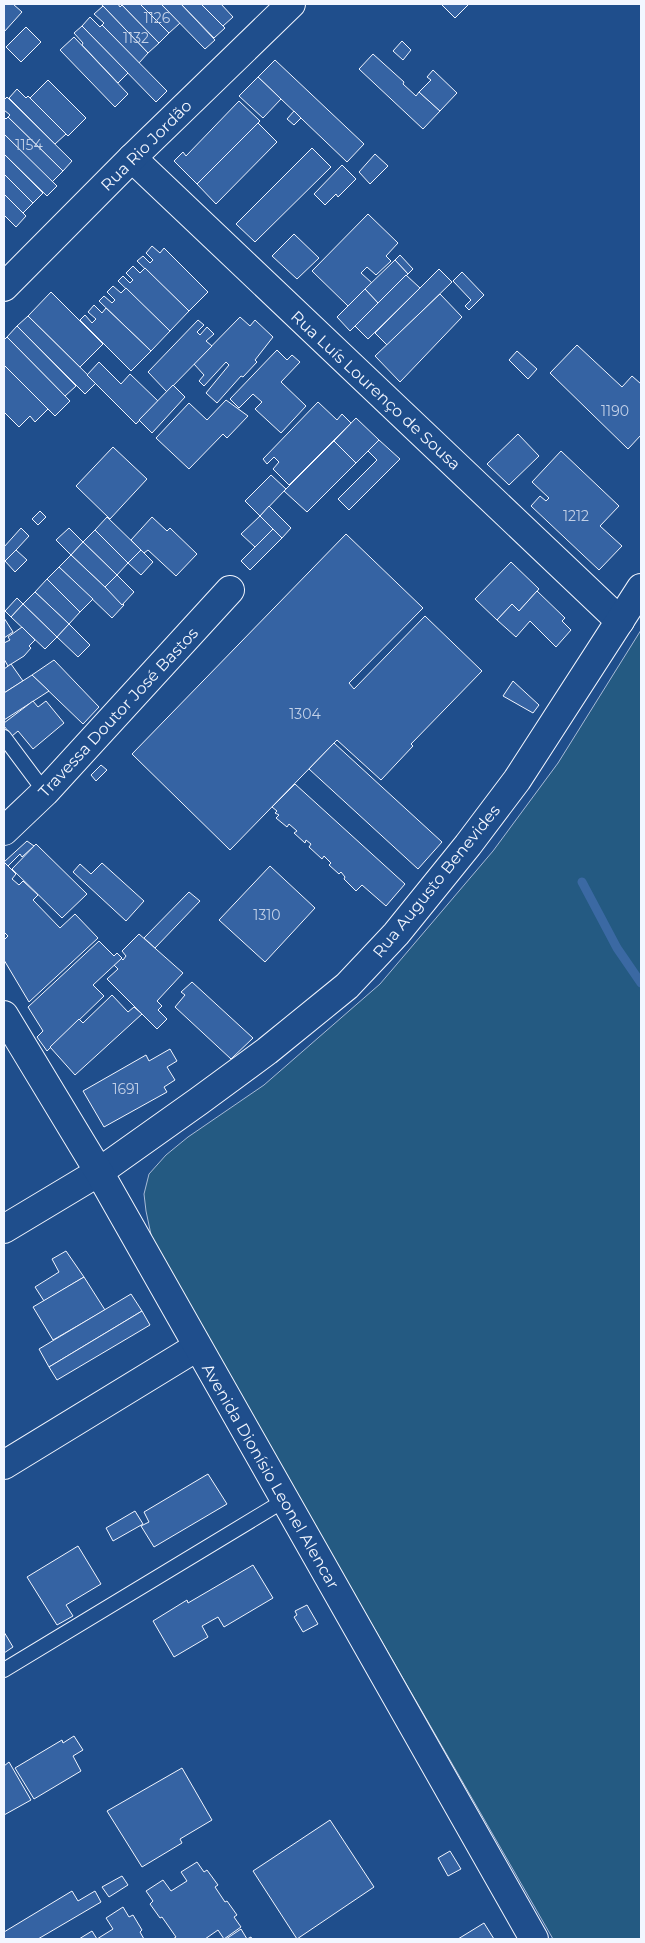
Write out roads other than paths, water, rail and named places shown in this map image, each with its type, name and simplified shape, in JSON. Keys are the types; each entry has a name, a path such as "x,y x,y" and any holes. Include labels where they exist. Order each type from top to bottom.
{"street":[{"name":"Rua Rio Jordão","path":"4,287 132,158 290,4"},
{"name":"Rua Luís Lourenço de Sousa","path":"132,158 620,621"},
{"name":"Rua Augusto Benevides","path":"4,1229 98,1172 199,1101 267,1051 347,986 390,941 468,845 517,780 641,588"},
{"name":"Travessa Doutor José Bastos","path":"4,831 46,792 230,590"},
{"name":"Avenida Dionísio Leonel Alencar","path":"4,1014 98,1172 534,1939"},
{"path":"4,1465 197,1347"}],"lane":[{"path":"4,737 46,792"},
{"path":"4,1670 285,1500"}],"waterway":[{"path":"582,882 617,948 641,983"}]}
